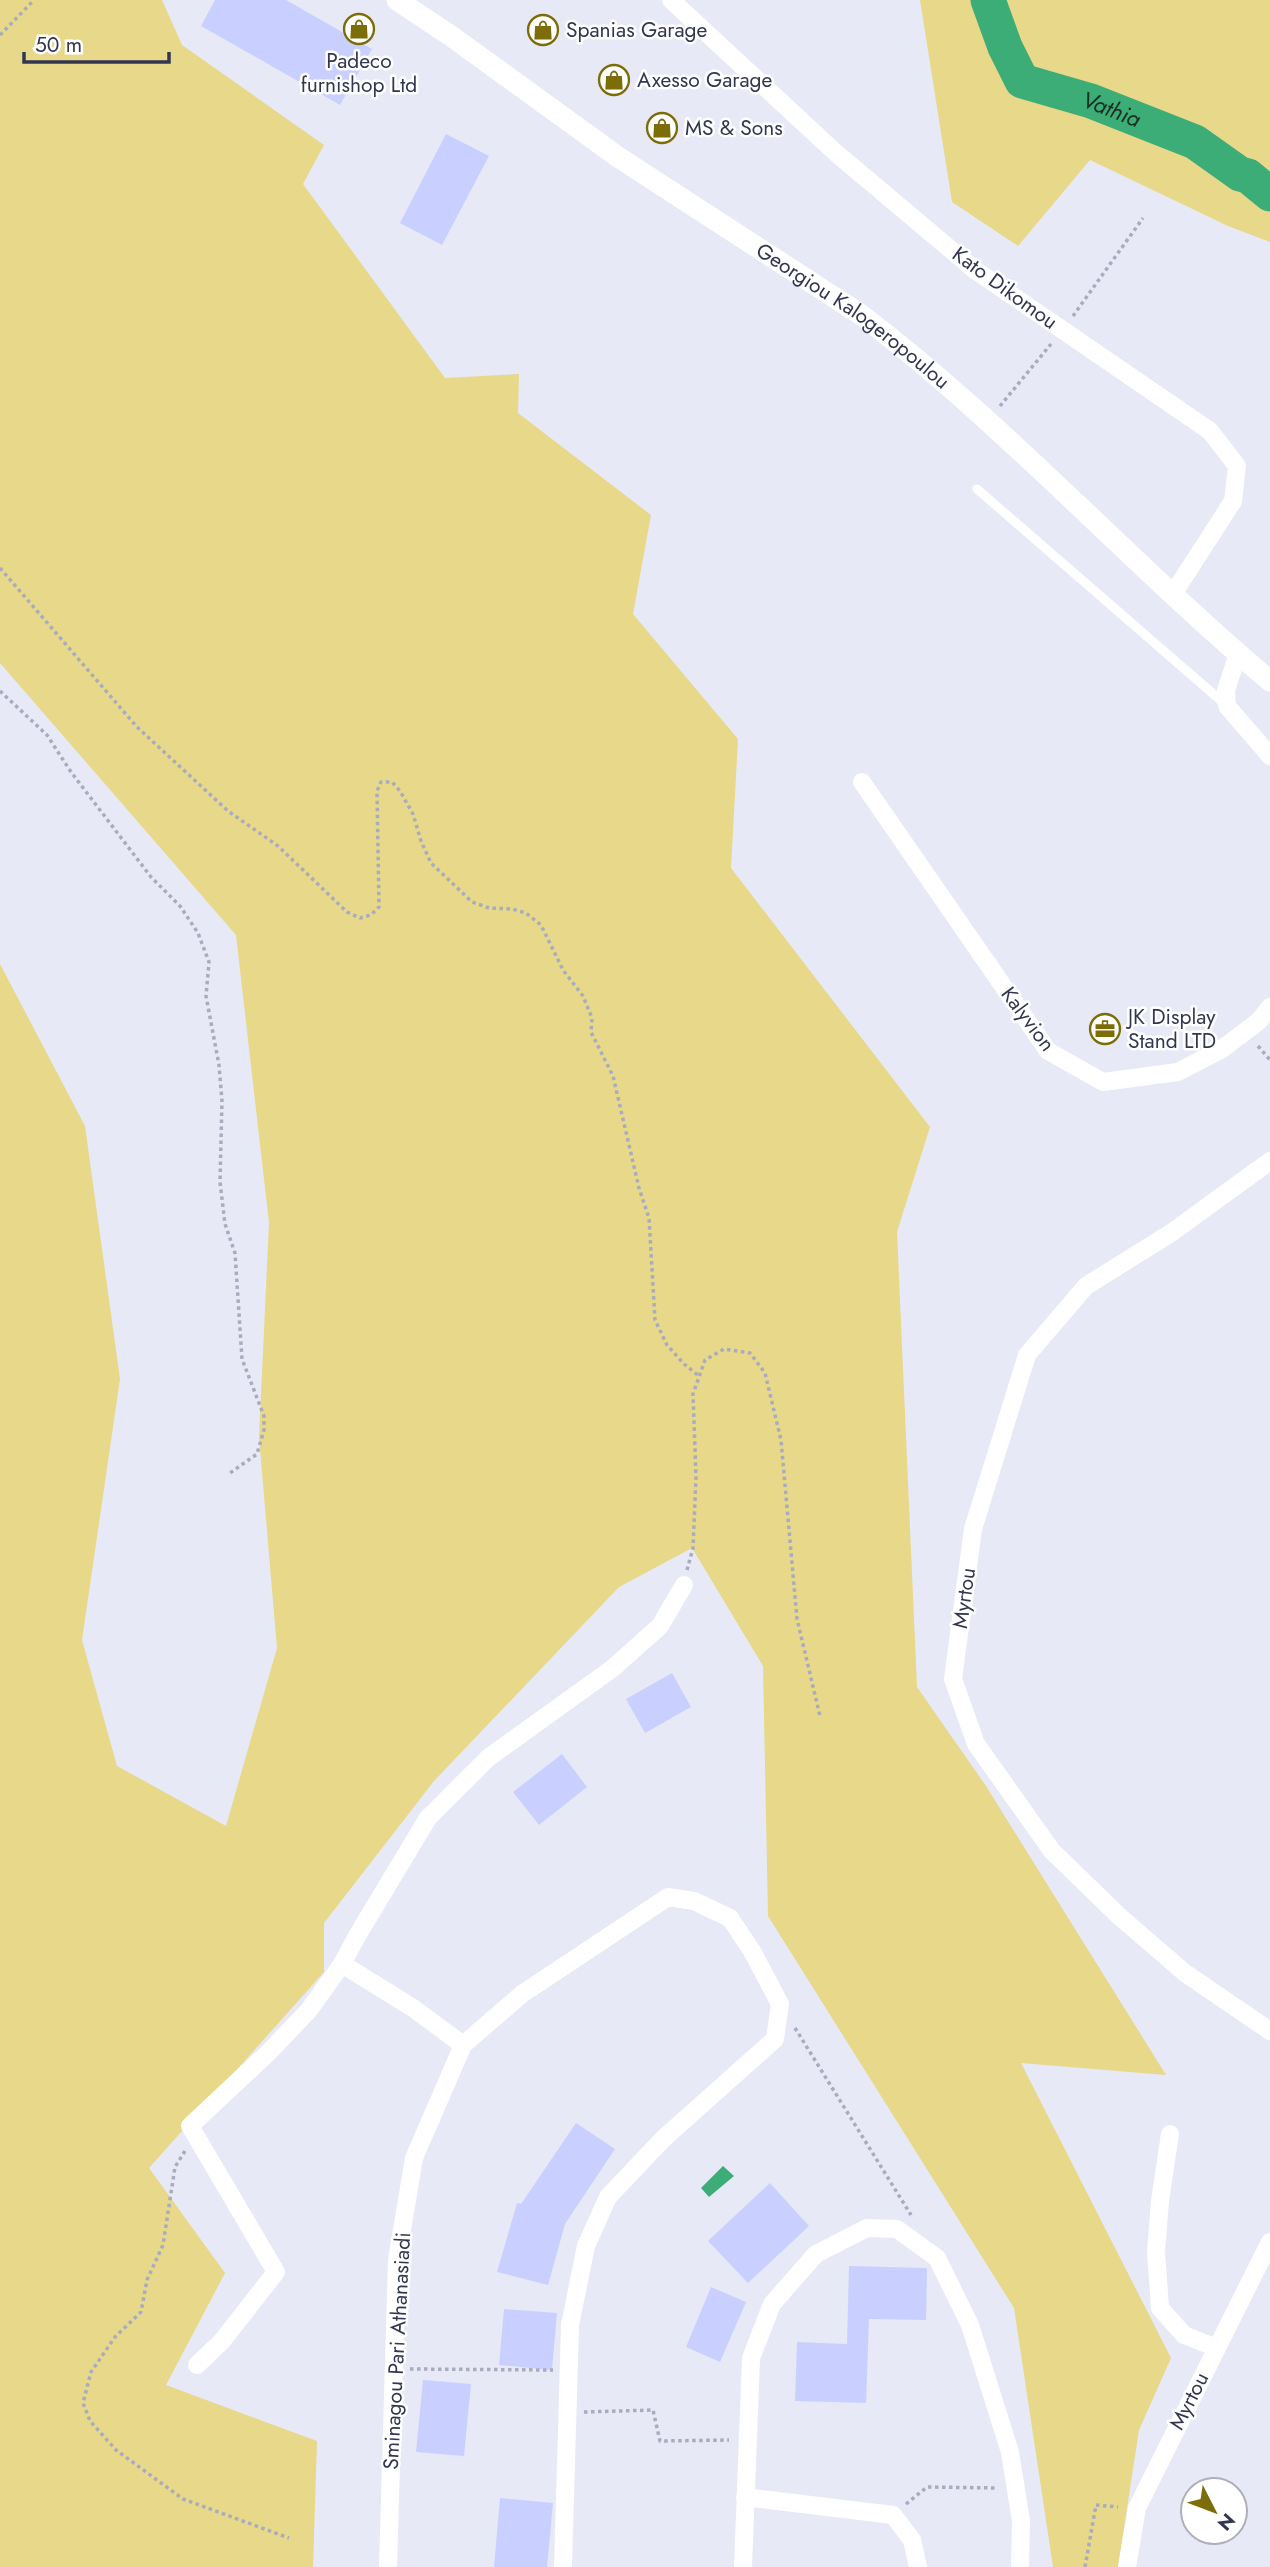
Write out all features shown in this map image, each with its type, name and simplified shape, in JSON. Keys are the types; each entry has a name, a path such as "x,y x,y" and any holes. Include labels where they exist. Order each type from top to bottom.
{"street":[{"name":"Georgiou Kalogeropoulou","path":"397,0 618,157 860,314 895,341 957,394 1172,594 1270,681"},
{"name":"Kato Dikomou","path":"671,0 836,153 975,270 1210,431 1237,466 1233,500 1172,594"},
{"path":"1238,654 1226,691 1227,706 1270,756"},
{"name":"Kalyvion","path":"862,782 1048,1051 1102,1082 1178,1072 1222,1049 1259,1021 1270,1007"},
{"name":"Myrtou","path":"1270,1161 1171,1233 1086,1286 1027,1355 973,1529 953,1679 976,1744 1052,1850 1119,1916 1185,1973 1270,2031"},
{"path":"197,2365 222,2341 276,2272 190,2126 309,2010 342,1965 356,1936 428,1818 488,1758 622,1660 660,1626 684,1585"},
{"name":"Sminagou Pari Athanasiadi","path":"388,2567 397,2260 414,2158 463,2045 522,1994 668,1897 694,1901 730,1918 752,1951 780,2004"},
{"path":"342,1965 413,2008 463,2045"},
{"path":"563,2567 570,2326 586,2246 608,2197 663,2139 775,2039 780,2004"},
{"path":"1170,2134 1156,2252 1160,2308 1184,2335 1217,2348"},
{"path":"743,2567 751,2358 772,2304 816,2255 867,2228 897,2229 937,2258 970,2325 1010,2452 1021,2521 1020,2567"},
{"name":"Myrtou","path":"1127,2567 1136,2508 1270,2242"},
{"path":"745,2497 893,2515 912,2540 918,2567"}],"lane":[{"path":"976,489 1227,706"}],"path":[{"path":"0,35 34,0"},
{"path":"0,568 137,727 228,810 278,846 347,912 360,918 371,915 379,907 377,791 381,782 392,782 413,814 431,863 457,890 472,902 489,908 526,913 541,925 563,970 583,996 592,1018 591,1032 613,1076 639,1188 649,1218 655,1320 667,1345 699,1376"},
{"path":"0,691 47,735 71,772 151,877 180,905 198,933 209,962 206,996 219,1065 222,1101 220,1182 225,1224 235,1253 242,1359 264,1416 264,1430 257,1454 230,1473"},
{"path":"684,1585 692,1548 696,1477 693,1394 705,1360 724,1349 750,1353 765,1373 781,1440 797,1619 820,1716"},
{"path":"780,2004 916,2223"},
{"path":"195,2134 175,2167 163,2245 147,2280 141,2312 115,2337 91,2372 83,2403 90,2421 116,2450 183,2499 289,2538"},
{"path":"394,2369 569,2370"},
{"path":"568,2412 653,2410 660,2441 747,2440"},
{"path":"893,2515 927,2487 1017,2488"},
{"path":"1085,2567 1096,2505 1136,2508"}],"shaded area":[{"path":"0,0 162,0 182,45 324,145 303,184 445,378 519,374 518,413 651,515 633,614 738,739 731,868 930,1127 897,1232 917,1687 986,1786 1166,2075 1021,2063 1171,2358 1139,2430 1118,2567 1053,2567 1014,2308 768,1916 763,1666 692,1548 619,1587 434,1781 324,1923 324,1972 149,2168 225,2273 166,2385 317,2441 313,2567 0,2567 0,964 85,1126 120,1379 82,1640 117,1766 226,1826 277,1648 259,1437 269,1223 236,935 0,663"},
{"path":"920,0 1270,0 1270,242 1228,226 1090,160 1018,246 952,202"},
{"path":"723,2166 734,2176 709,2197 701,2188"}],"building":[{"path":"215,0 286,0 372,49 340,105 201,26"},
{"path":"446,134 489,156 442,245 400,223"},
{"path":"672,1673 691,1707 645,1733 626,1699"},
{"path":"562,1754 587,1787 539,1825 513,1792"},
{"path":"576,2123 615,2149 565,2224 548,2285 497,2272 517,2203 521,2204"},
{"path":"770,2183 809,2226 748,2283 708,2241"},
{"path":"849,2266 927,2268 926,2320 869,2319 866,2403 795,2401 797,2342 847,2344"},
{"path":"711,2287 746,2302 720,2362 686,2347"},
{"path":"504,2309 557,2313 552,2370 499,2365"},
{"path":"423,2380 471,2384 464,2456 416,2452"},
{"path":"500,2498 553,2503 547,2567 494,2567"}],"waterway":[{"name":"Vathia","path":"988,0 1005,47 1022,81 1091,101 1195,142 1240,174 1248,176 1270,194"}],"place":[{"name":"Padeco furnishop Ltd","path":"359,29"},
{"name":"Spanias Garage","path":"543,30"},
{"name":"Axesso Garage","path":"614,80"},
{"name":"MS & Sons","path":"662,128"},
{"name":"JK Display Stand LTD","path":"1105,1029"}]}
